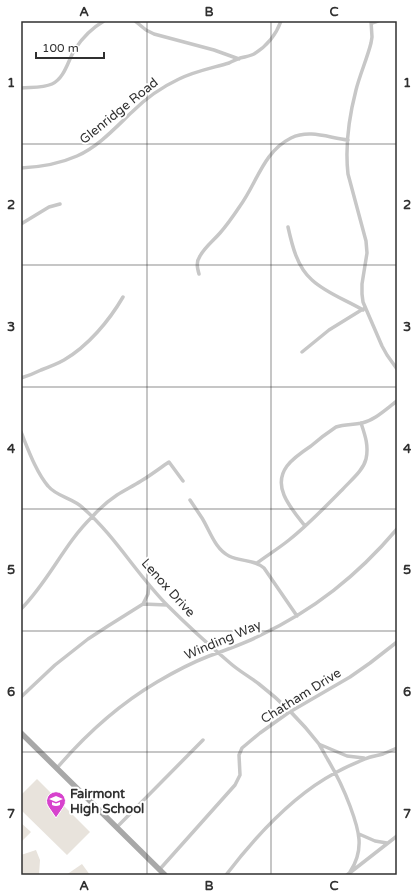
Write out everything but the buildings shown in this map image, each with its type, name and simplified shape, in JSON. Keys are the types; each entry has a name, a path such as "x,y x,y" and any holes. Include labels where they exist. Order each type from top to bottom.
{"main road":[{"path":"21,733 165,875"}],"street":[{"path":"21,88 48,85 61,77 79,43 94,28 104,21"},
{"path":"135,21 146,30 154,34 214,50 239,59"},
{"name":"Glenridge Road","path":"21,168 51,165 78,155 98,143 142,103 168,85 190,74 250,56 261,49 272,38 281,21"},
{"path":"378,21 371,22 371,43 353,104 348,140 348,174 367,249 362,284 364,309 382,346 397,369"},
{"path":"199,274 197,265 200,256 222,231 241,205 267,159 278,146 292,137 307,134 325,135 348,140"},
{"path":"21,224 49,207 60,204"},
{"path":"288,227 296,256 310,279 329,292 364,309"},
{"path":"21,378 57,364 84,346 117,308 123,297"},
{"path":"302,352 329,330 364,309"},
{"path":"305,526 287,502 284,495 282,478 286,467 292,460 336,427 361,423 374,418 397,401"},
{"path":"257,563 290,540 360,471 366,457 367,444 361,423"},
{"name":"Lenox Drive","path":"21,432 40,474 47,485 56,494 82,507 108,532 149,585 167,605 218,653 280,702 320,745 336,772 355,819 359,834 360,843 358,854 354,866 349,874"},
{"path":"21,609 36,593 73,538 111,499 151,475 169,462 183,481"},
{"path":"190,500 220,548 226,554 237,559 257,563 264,568 297,616"},
{"name":"Winding Way","path":"57,768 85,737 122,705 158,681 177,671 259,636 297,616 347,580 368,561 397,530"},
{"path":"21,697 72,651 143,604 148,594 149,585"},
{"path":"143,604 167,605"},
{"name":"Chatham Drive","path":"160,869 235,785 240,775 239,755 242,748 290,712 350,678 397,642"},
{"path":"116,827 203,740"},
{"name":"Lenox Drive","path":"320,745 347,756 367,758"},
{"path":"226,875 263,831 291,804 311,788 336,772 367,758 383,754 397,748"},
{"path":"359,834 375,841 387,843"},
{"path":"349,874 397,836"}],"shaded area":[{"path":"37,779 90,832 67,855 21,810 21,795"},
{"path":"21,823 31,832 21,842"},
{"path":"36,850 40,860 39,875 21,875 21,855"},
{"path":"82,864 90,875 66,875"}],"place":[{"name":"Fairmont High School","path":"56,818"}]}
